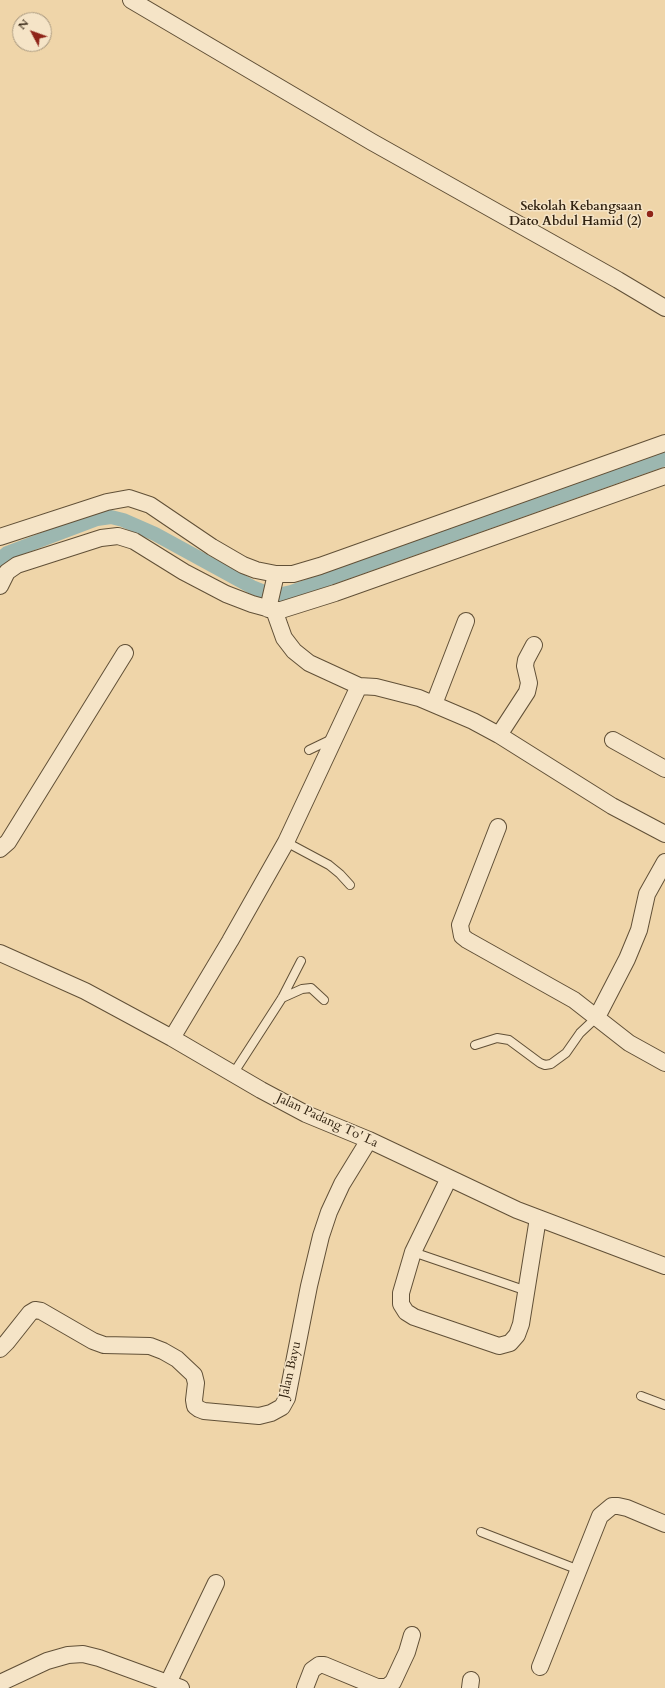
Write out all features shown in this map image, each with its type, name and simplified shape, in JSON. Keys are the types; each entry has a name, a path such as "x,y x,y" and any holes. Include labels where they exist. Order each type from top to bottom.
{"street":[{"path":"131,0 372,142 665,308"},
{"path":"0,537 107,502 129,498 150,505 212,547 243,565 275,577 308,570 665,443"},
{"path":"0,586 7,572 17,565 101,538 118,536 134,541 184,572 226,594 252,604 281,610 335,593 665,476"},
{"path":"275,577 271,608 284,638 294,651 309,663 359,686 390,690 434,704 473,721 612,806 665,834"},
{"path":"434,704 466,621"},
{"path":"499,736 526,692 529,683 525,666 526,660 534,645"},
{"path":"0,849 8,842 125,653"},
{"path":"172,1038 230,941 286,842 359,686"},
{"path":"613,740 665,769"},
{"path":"498,827 460,925 462,936 574,1000 629,1043 665,1063"},
{"path":"597,1017 627,959 638,930 647,894 665,862"},
{"name":"Jalan Padang To' La","path":"0,953 85,991 172,1038 306,1114 369,1140 538,1218 665,1266"},
{"name":"Jalan Bayu","path":"0,1348 7,1342 30,1313 34,1310 41,1311 93,1341 104,1344 150,1346 177,1359 194,1375 196,1383 194,1400 199,1410 259,1416 271,1414 282,1407 287,1398 311,1279 321,1236 329,1212 342,1184 369,1140"},
{"path":"449,1178 413,1252 401,1293 401,1304 406,1312 414,1317 499,1346 510,1343 517,1335 521,1324 538,1218"},
{"path":"540,1667 600,1516 612,1506 627,1508 665,1524"},
{"path":"0,1683 47,1661 68,1655 83,1654 99,1658 174,1686 216,1584"},
{"path":"305,1688 312,1670 318,1665 324,1665 377,1687 387,1688 393,1682 407,1652 412,1635"}],"lane":[{"path":"309,750 334,738"},
{"path":"286,842 328,865 350,885"},
{"path":"234,1074 282,998 301,961"},
{"path":"282,998 302,989 311,988 324,1000"},
{"path":"475,1045 497,1038 509,1040 540,1063 545,1065 551,1064 566,1053 580,1033 597,1017"},
{"path":"413,1252 527,1291"},
{"path":"641,1396 665,1405"},
{"path":"481,1532 579,1570"}],"waterway":[{"path":"0,559 7,553 97,519 111,517 123,520 155,534 252,587 267,593 282,594 665,459"}],"place":[{"name":"Sekolah Kebangsaan Dato Abdul Hamid (2)","path":"650,214"}]}
